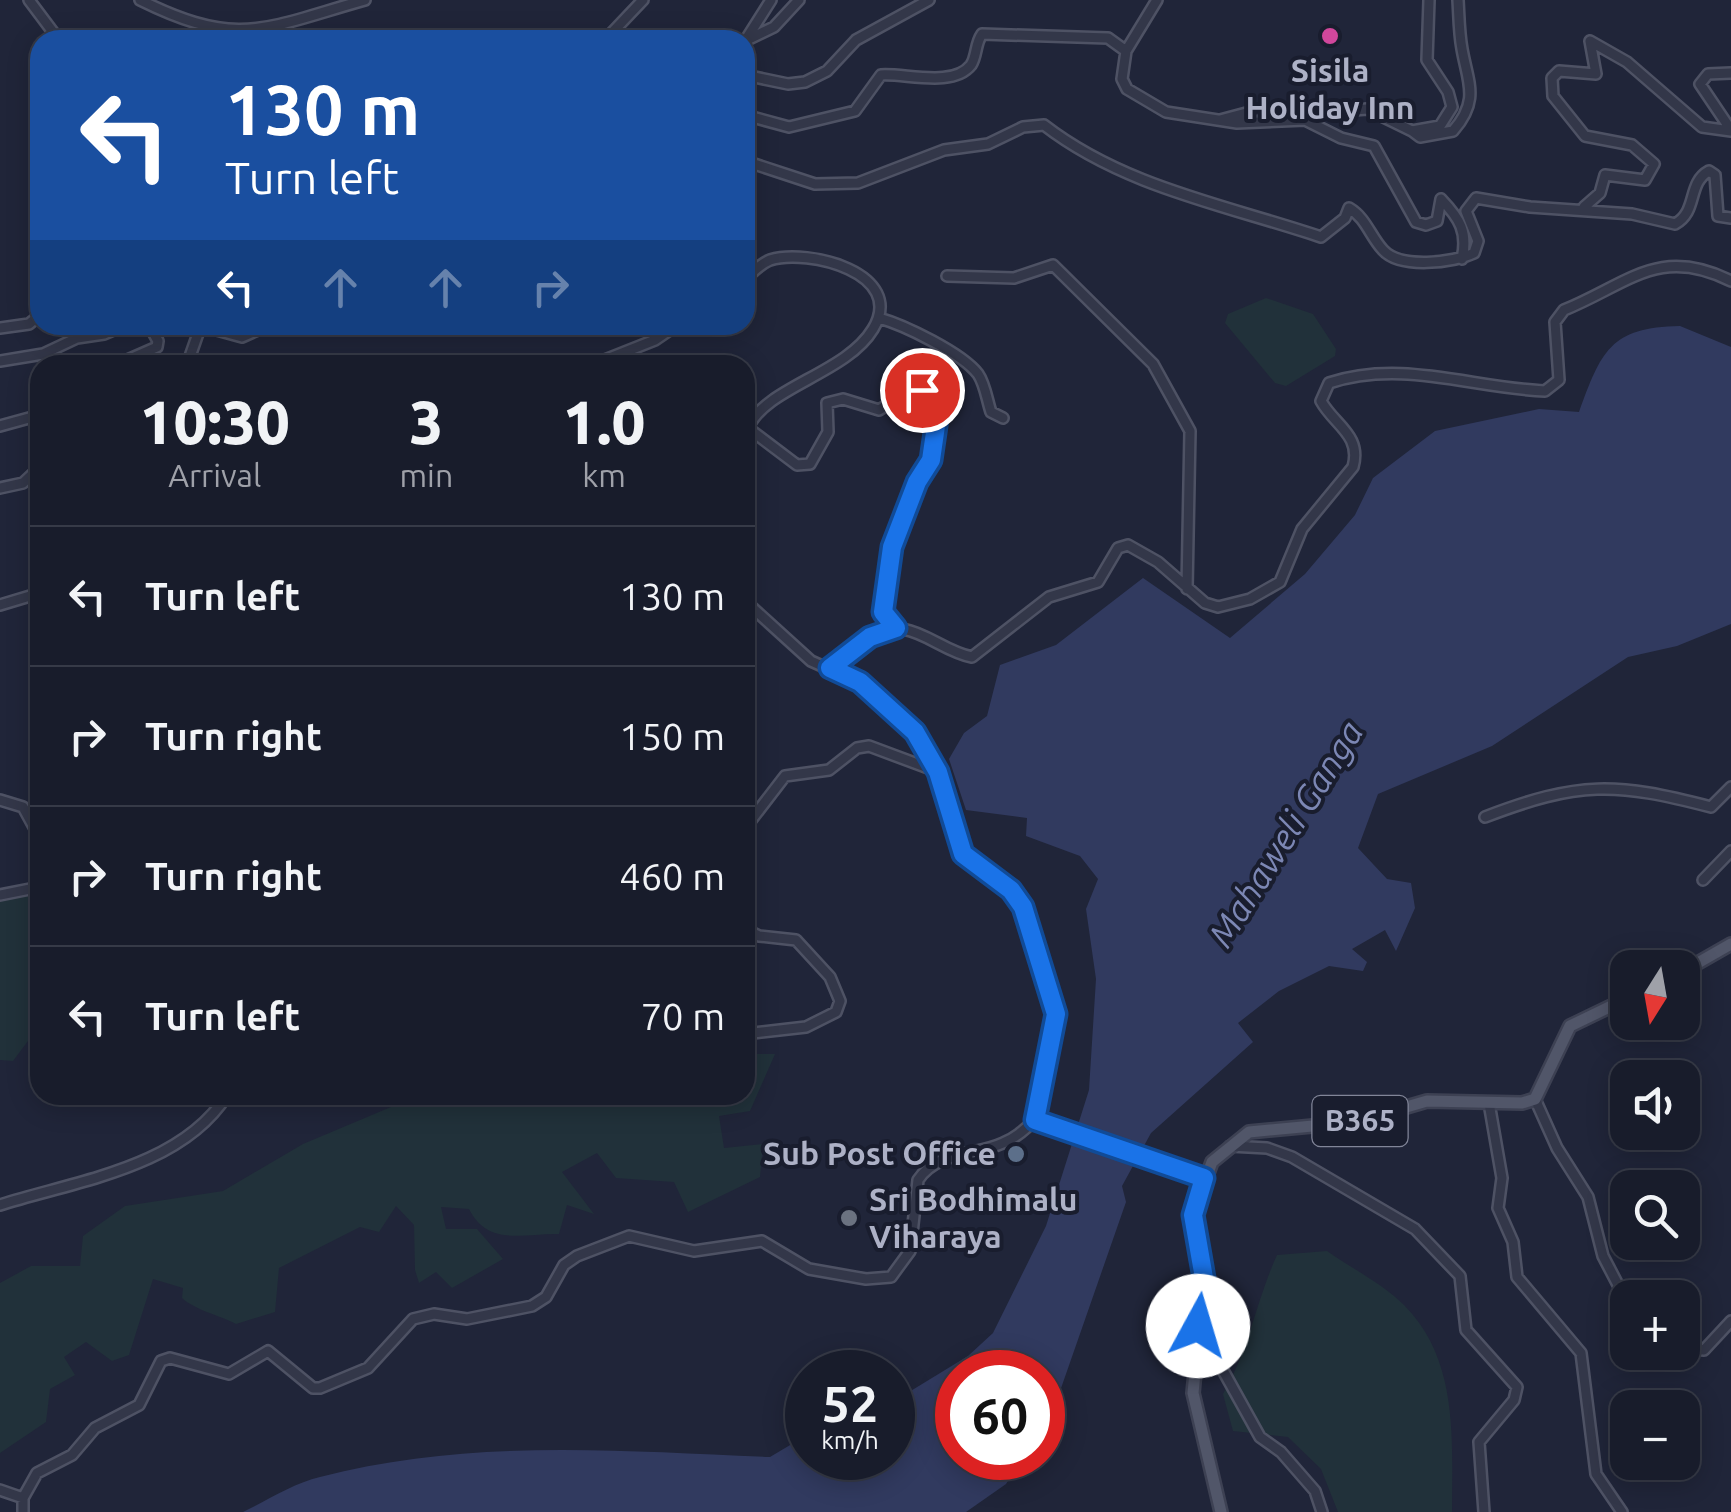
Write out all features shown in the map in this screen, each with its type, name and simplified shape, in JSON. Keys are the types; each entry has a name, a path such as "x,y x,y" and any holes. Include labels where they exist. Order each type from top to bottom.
{"main road":[{"path":"1700,962 1731,944"},
{"path":"1535,1099 1570,1026 1610,1007"},
{"name":"B365","path":"1229,1146 1250,1132 1355,1122 1427,1101 1489,1103 1535,1099"},
{"path":"1221,1512 1193,1393 1204,1278 1193,1215 1204,1178 1229,1146"}],"street":[{"path":"29,0 52,30"},
{"path":"140,0 187,23 237,30"},
{"path":"258,30 365,0"},
{"path":"614,30 644,0"},
{"path":"752,30 772,0"},
{"path":"755,36 774,27 798,0"},
{"path":"755,77 788,84 805,82 827,71 856,40 929,0"},
{"path":"1157,0 1126,51 1122,78 1127,89 1166,112 1218,122 1305,120 1340,138 1374,146 1400,200 1416,222 1437,222 1441,200 1458,217 1466,238 1462,259"},
{"path":"1412,131 1440,126 1452,107 1448,92 1427,60 1429,0"},
{"path":"1218,122 1264,108 1314,113 1367,109 1420,137 1453,132 1469,101 1473,82 1462,49 1458,0"},
{"path":"755,118 789,127 855,111 881,75 929,78 964,70 973,62 982,34 1108,38 1126,51"},
{"path":"1582,208 1594,202 1605,176 1644,180 1654,164 1632,145 1584,136 1553,96 1552,78 1559,71 1596,74 1590,41 1628,62 1702,127 1731,130"},
{"path":"1731,73 1708,74 1700,84 1731,130"},
{"path":"755,164 815,184 858,183 944,150 988,144 1033,124 1044,125 1076,150 1167,191 1321,237 1345,218 1349,208 1359,214 1385,254 1394,258 1462,259 1474,253 1478,241 1466,211 1476,198 1530,208 1582,208 1674,224 1688,213 1698,181 1708,171 1714,176 1714,208 1718,216 1731,218"},
{"path":"755,272 774,259 817,258 852,268 874,289 878,318 859,346 822,375 807,377 788,395 764,405 755,418"},
{"path":"946,276 1014,278 1053,264 1153,364 1192,438 1187,588"},
{"path":"830,668 870,637 896,628 914,629 954,654 972,657 1049,598 1098,582 1118,548 1128,545 1158,562 1187,588 1218,607 1250,599 1280,582 1302,529 1346,478 1356,455 1351,435 1321,401 1329,383 1350,376 1421,374 1545,391 1559,380 1555,322 1564,310 1657,267 1692,267 1731,281"},
{"path":"878,318 899,324 971,367 981,378 991,412 1002,418"},
{"path":"0,328 30,323"},
{"path":"37,355 77,338 97,335"},
{"path":"137,355 156,346 155,335"},
{"path":"617,355 662,335"},
{"path":"0,361 30,356"},
{"path":"755,433 797,465 806,466 826,439 827,403 843,399 879,410 911,390 922,390 934,398 939,405 931,460 917,482 892,547 883,612 896,628"},
{"path":"0,426 30,418"},
{"path":"0,488 22,483 30,476"},
{"path":"0,604 30,596"},
{"path":"23,1512 23,1498 36,1473 72,1454 95,1428 139,1405 161,1361 180,1358 229,1374 268,1351 313,1388 320,1388 368,1368 412,1319 434,1314 466,1320 532,1306 546,1297 564,1265 629,1236 694,1251 762,1242 810,1269 866,1279 891,1276 910,1250 918,1180 924,1170 940,1160 1000,1144 1035,1120 1056,1014 1035,936 1011,890 963,854 938,772 915,732 860,682 811,661 755,610"},
{"path":"755,815 785,776 829,770 857,748 884,749 938,772"},
{"path":"1486,816 1542,795 1589,786 1666,796 1711,807 1731,787"},
{"path":"0,800 24,807 30,819"},
{"path":"1703,880 1731,850"},
{"path":"0,895 30,889"},
{"path":"755,934 796,940 830,977 840,1001 836,1012 806,1027 755,1033"},
{"path":"1535,1099 1557,1148 1588,1196 1603,1256 1616,1280"},
{"path":"1489,1103 1502,1178 1498,1208 1513,1242 1517,1277 1582,1353 1596,1474 1622,1512"},
{"path":"0,1205 128,1166 198,1128 218,1105"},
{"path":"1035,1120 1204,1178"},
{"path":"1229,1146 1267,1148 1292,1157 1416,1229 1460,1276 1466,1330 1517,1387 1514,1400 1479,1442 1484,1512"},
{"path":"1700,1350 1731,1321"},
{"path":"1198,1326 1260,1437 1281,1452 1315,1491 1322,1512"},
{"path":"0,1490 23,1498"}],"shaded area":[{"path":"1266,298 1313,314 1336,349 1335,356 1286,386 1275,383 1225,323 1228,314"},
{"path":"30,894 30,1038 13,1061 0,1060 0,899"},
{"path":"755,1054 775,1054 755,1100"},
{"path":"396,1105 753,1105 750,1111 719,1116 724,1148 763,1144 760,1177 688,1212 674,1182 616,1178 597,1153 562,1172 594,1214 567,1205 559,1234 497,1233 486,1229 469,1209 441,1207 446,1229 477,1229 503,1259 452,1288 436,1272 419,1283 414,1225 396,1206 379,1232 360,1227 279,1268 275,1312 236,1324 187,1302 182,1298 183,1288 153,1279 129,1355 112,1361 86,1342 64,1357 75,1375 50,1389 46,1422 0,1453 0,1283 31,1266 80,1266 83,1236 125,1206 223,1191 303,1144"},
{"path":"1327,1251 1396,1297 1422,1327 1435,1350 1449,1402 1452,1512 1338,1512 1321,1469 1288,1437 1233,1431 1223,1394 1277,1255"}],"water":[{"name":"Mahaweli Ganga","path":"1680,326 1731,347 1731,624 1677,646 1628,657 1492,746 1378,794 1358,848 1387,879 1411,883 1415,908 1396,951 1385,930 1352,949 1367,962 1363,971 1329,966 1279,991 1238,1023 1253,1042 1151,1133 1122,1186 1126,1202 1065,1377 1065,1350 975,1350 993,1333 1046,1226 1089,1090 1096,979 1086,909 1098,879 1080,856 1026,836 1027,818 966,810 949,759 964,733 987,716 1000,665 1056,645 1143,578 1230,638 1305,574 1355,515 1373,478 1435,431 1539,409 1579,412 1594,373 1611,347 1638,331"},
{"path":"935,1376 935,1480 1008,1480 966,1512 243,1512 310,1480 376,1465 488,1452 770,1457 785,1448 785,1480 915,1480 915,1388"}],"place":[{"name":"Sisila Holiday Inn","path":"1330,36"},
{"name":"Sub Post Office","path":"1016,1154"},
{"name":"Sri Bodhimalu Viharaya","path":"849,1218"}],"route":[{"path":"922,390 939,405 931,460 917,482 892,547 883,612 896,628 870,637 843,662 830,668 860,682 915,732 938,772 963,854 1011,890 1023,907 1056,1014 1035,1120 1204,1178 1193,1215 1204,1278 1198,1326"}]}
